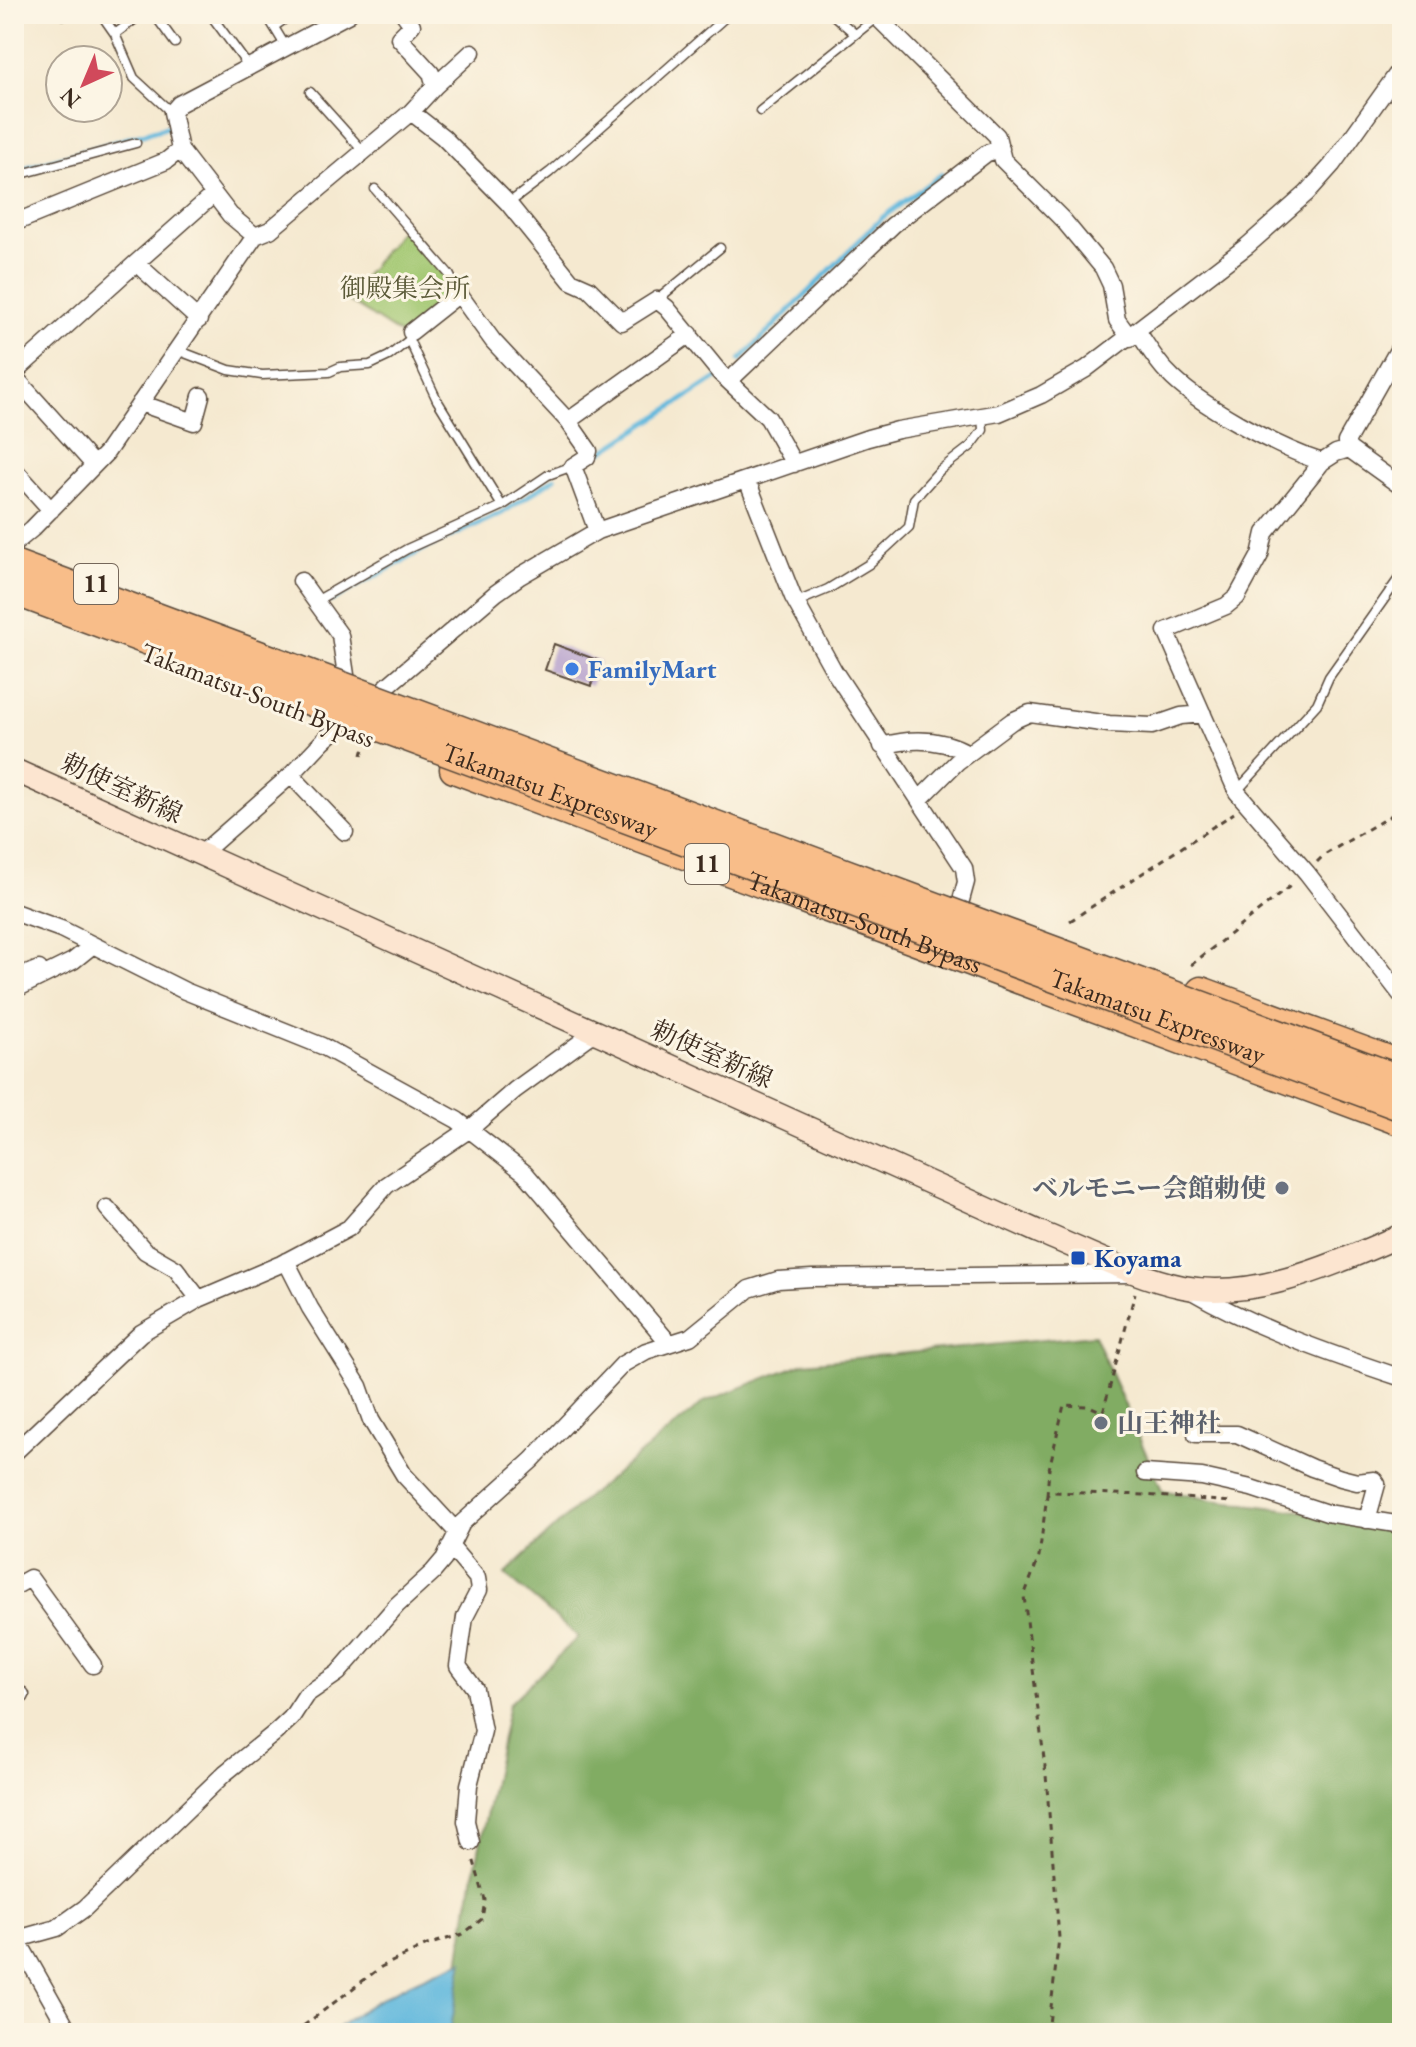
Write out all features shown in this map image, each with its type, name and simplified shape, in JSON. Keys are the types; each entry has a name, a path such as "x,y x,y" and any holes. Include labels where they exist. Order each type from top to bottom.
{"highway":[{"name":"Takamatsu-South Bypass","path":"14,553 1402,1065"},
{"name":"Takamatsu Expressway","path":"14,564 1402,1080"},
{"name":"Takamatsu Expressway","path":"14,591 1402,1107"},
{"name":"Takamatsu-South Bypass","path":"14,603 1402,1122"}],"main road":[{"name":"勅使室新線","path":"14,770 1039,1232 1141,1274 1185,1287 1229,1289 1287,1279 1402,1235"}],"street":[{"path":"255,236 230,215 180,150 172,112 179,104 349,14"},
{"path":"404,14 412,25 399,38 431,73 435,86"},
{"path":"875,16 997,136 1003,160 1064,221 1103,268 1111,285 1117,320 1165,371 1186,390 1263,436 1322,462"},
{"path":"14,544 94,465 199,320 255,236 270,230 364,152 411,112 472,52"},
{"path":"200,855 340,727 496,593 597,531 898,430 999,413 1041,395 1086,369 1247,246 1307,193 1332,165 1402,67"},
{"path":"411,112 443,137 508,203 571,281 589,289 622,322 657,300 725,377 768,418 794,464"},
{"path":"725,377 893,225 987,153 1001,149"},
{"path":"14,223 142,172 166,161 180,150"},
{"path":"94,465 14,375 173,227 214,194"},
{"path":"136,263 199,320"},
{"path":"410,336 459,294 493,341 568,421 589,451 587,457 573,466 597,531"},
{"path":"568,421 690,334"},
{"path":"1402,343 1346,442 1349,449 1402,487"},
{"path":"140,403 194,422 201,396"},
{"path":"1349,449 1322,462 1265,533 1260,555 1237,597 1226,606 1166,631 1242,798 1307,873 1402,996"},
{"path":"14,469 51,510"},
{"path":"747,480 796,602 834,671 964,868 966,876 960,904"},
{"path":"301,581 340,635 346,675"},
{"path":"920,799 968,753 1012,721 1030,713 1109,724 1152,726 1181,716 1203,714"},
{"path":"882,746 902,740 921,740 957,747 968,753"},
{"path":"291,775 345,832"},
{"path":"14,912 88,942 185,991 322,1046 470,1129 525,1173 669,1343"},
{"path":"14,976 29,974 88,942"},
{"path":"14,990 73,961 88,942"},
{"path":"14,1453 141,1333 199,1299 286,1261 349,1228 387,1185 470,1129 515,1090 595,1032"},
{"path":"107,1208 145,1251 176,1269 199,1299"},
{"path":"286,1261 310,1308 359,1386 371,1420 404,1475 453,1539 477,1578 479,1590 465,1617 458,1666 475,1689 483,1731 469,1785 466,1821 471,1842"},
{"path":"70,2033 15,1938 57,1928 85,1908 225,1773 284,1725 306,1695 338,1673 397,1605 433,1572 444,1559 462,1523 532,1460 623,1364 646,1351 690,1337 749,1289 778,1280 1141,1274"},
{"path":"1185,1287 1210,1302 1302,1342 1402,1378"},
{"path":"1196,1434 1237,1434 1312,1468 1357,1482 1374,1480 1377,1484 1367,1520"},
{"path":"1145,1473 1202,1477 1251,1488 1327,1513 1402,1525"},
{"path":"14,1587 30,1578 93,1665"}],"lane":[{"path":"101,14 115,34 134,78 172,112"},
{"path":"115,34 142,14"},
{"path":"154,14 175,43"},
{"path":"210,14 249,67"},
{"path":"266,14 286,47"},
{"path":"275,26 292,14"},
{"path":"508,203 550,172 729,14"},
{"path":"832,14 855,34"},
{"path":"760,111 875,16"},
{"path":"310,92 364,152"},
{"path":"14,176 136,143"},
{"path":"375,189 449,274 459,294"},
{"path":"657,300 720,248"},
{"path":"177,350 229,370 262,375 329,372 340,367 370,365 389,356 410,336 437,400 502,506"},
{"path":"796,602 828,589 869,564 909,527 914,499 940,470 971,446 983,430 982,416"},
{"path":"316,601 407,549 502,506 548,475 573,466"},
{"path":"1242,798 1317,704 1329,677 1402,574"}],"path":[{"path":"362,755 363,751 369,754"},
{"path":"1070,921 1242,798"},
{"path":"1048,2033 1059,1938 1046,1775 1024,1596 1039,1557 1049,1469 1064,1405 1089,1406 1103,1412 1129,1311"},
{"path":"1047,1495 1053,1492 1145,1495 1241,1504"},
{"path":"294,2033 381,1967 427,1945 463,1934 482,1919 485,1900 475,1871 471,1842"}],"green space":[{"name":"御殿集会所","path":"406,224 459,294 409,340 346,299"},
{"path":"1094,1335 1162,1490 1213,1500 1402,1524 1402,2033 449,2033 468,1904 509,1704 578,1637 505,1574 586,1498 704,1402 804,1363"}],"water":[{"path":"463,1961 450,2033 331,2033 394,1991"}],"building":[{"path":"554,644 600,661 591,686 545,670"}],"waterway":[{"path":"14,171 167,127"},
{"path":"740,360 883,217 942,174"},
{"path":"602,452 720,376"},
{"path":"330,601 424,549 502,513 555,478"}],"place":[{"name":"FamilyMart","path":"572,669"},
{"name":"ベルモニー会館勅使","path":"1282,1188"},
{"name":"Koyama","path":"1078,1258"},
{"name":"山王神社","path":"1101,1423"}]}
